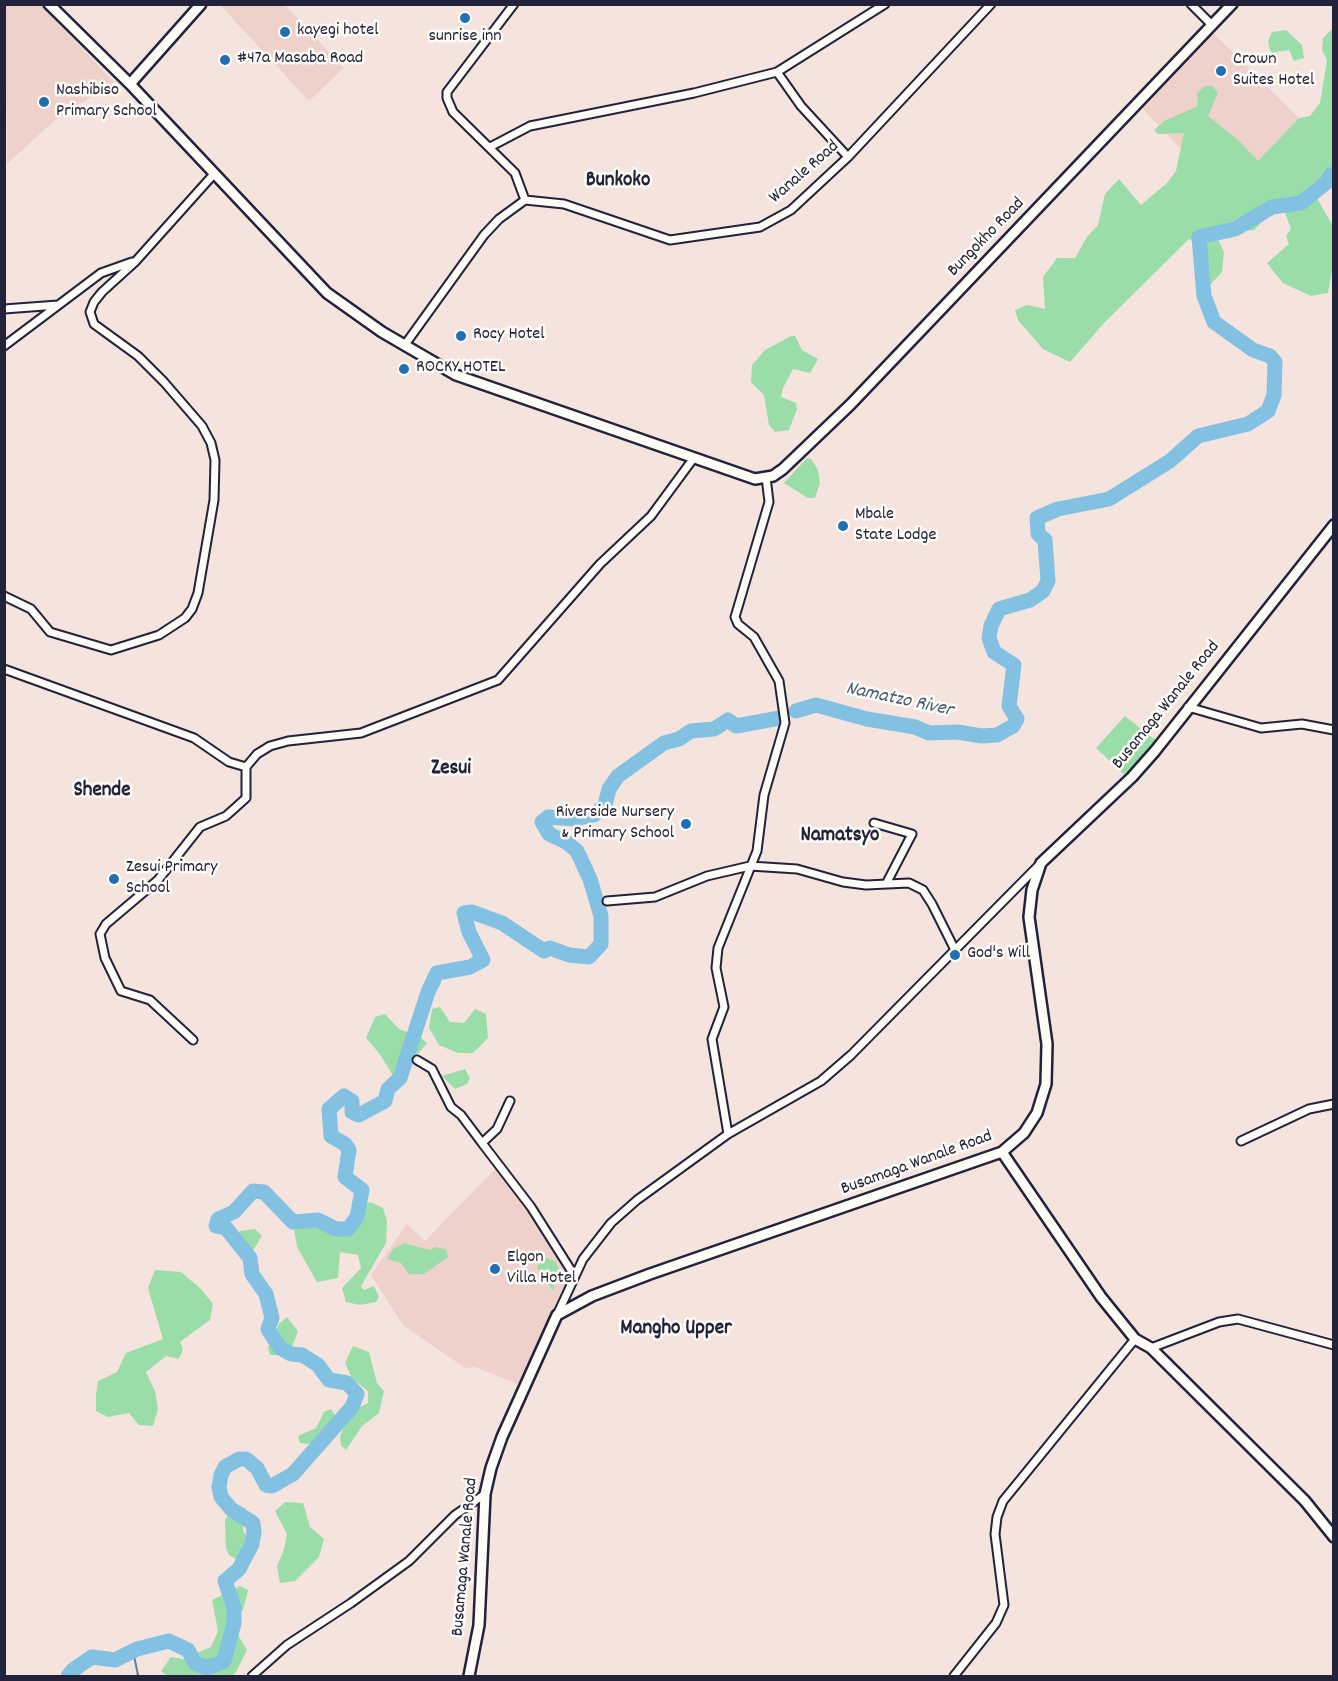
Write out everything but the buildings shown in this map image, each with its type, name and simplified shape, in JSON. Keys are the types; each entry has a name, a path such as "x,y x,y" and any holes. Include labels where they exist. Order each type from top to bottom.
{"street":[{"path":"49,4 130,84 213,175 334,300 404,346 456,375 693,459 651,516 592,572 498,680 362,733 288,741 270,746 256,754 246,767 246,798 226,816 200,827 158,880 106,924 100,934 105,958 122,991 129,996 150,1000 192,1040"},
{"path":"130,84 201,4"},
{"path":"404,346 484,235 499,219 525,200 515,173 453,112 447,92 514,4"},
{"path":"490,147 530,126 694,93 777,72 885,4"},
{"name":"Wanale Road","path":"525,200 556,202 661,239 682,239 760,227 791,210 848,157 991,4"},
{"path":"1191,4 1212,25"},
{"name":"Bungokho Road","path":"693,459 755,479 766,477 783,469 851,405 1232,4"},
{"path":"777,72 801,106 848,157"},
{"path":"4,596 31,609 50,632 111,650 159,635 185,618 192,609 198,593 214,500 215,460 211,443 202,426 157,375 138,356 94,324 90,312 94,302 135,262 213,175"},
{"path":"4,346 101,273 135,262"},
{"path":"4,309 61,305"},
{"path":"728,1134 712,1039 724,1007 717,958 725,926 760,837 769,773 785,723 782,686 777,675 754,637 738,624 735,617 769,502 766,477"},
{"name":"Busamaga Wanale Road","path":"469,1677 479,1625 485,1494 502,1437 557,1314 592,1296 650,1274 1002,1152 1024,1133 1037,1113 1046,1084 1047,1044 1029,917 1032,890 1041,863 1132,777 1334,525"},
{"path":"4,669 194,738 229,762 246,767"},
{"path":"1188,706 1261,728 1302,724 1334,730"},
{"path":"874,823 912,834 886,884"},
{"path":"557,1314 574,1275 590,1248 611,1223 637,1200 728,1134 821,1081 851,1055 898,1004 1041,863"},
{"path":"607,901 655,897 707,876 750,866 797,869 843,882 909,883 923,890 955,950"},
{"path":"417,1060 432,1069 451,1107 461,1115 525,1198 574,1275"},
{"path":"482,1143 497,1130 510,1101"},
{"path":"1241,1141 1309,1109 1334,1104"},
{"path":"1002,1152 1101,1297 1135,1339 1151,1348 1305,1501 1334,1537"},
{"path":"1151,1348 1219,1322 1238,1319 1334,1345"},
{"path":"954,1677 996,1623 1004,1605 995,1534 1003,1501 1135,1339"},
{"path":"252,1677 287,1645 409,1561 455,1515 485,1494"}],"shaded area":[{"name":"Nashibiso Primary School","path":"5,4 41,5 114,82 54,121 7,164"},
{"name":"kayegi hotel","path":"220,5 285,5 344,68 309,101"},
{"path":"1213,33 1299,118 1257,162 1198,167 1141,107"},
{"path":"500,1164 572,1276 520,1385 475,1367 465,1368 403,1325 371,1275 407,1224 425,1241"}],"green space":[{"path":"1333,28 1333,179 1314,193 1333,226 1333,266 1328,293 1311,296 1283,283 1267,263 1289,244 1286,236 1291,229 1284,210 1269,215 1254,230 1233,232 1217,237 1224,252 1222,272 1210,285 1196,269 1195,241 1189,239 1104,323 1070,362 1043,349 1018,320 1015,310 1027,305 1045,309 1043,277 1057,258 1075,258 1087,237 1098,225 1105,194 1119,179 1141,205 1167,183 1176,171 1184,133 1158,134 1154,130 1164,121 1198,106 1197,93 1205,86 1212,86 1218,93 1208,116 1238,140 1258,161 1299,118 1310,116 1320,103 1327,60 1322,50 1323,38"},
{"path":"1286,30 1302,45 1304,58 1294,61 1289,50 1271,53 1268,42 1272,32"},
{"path":"795,336 802,350 818,359 810,373 793,369 781,397 796,403 797,409 789,430 775,432 769,425 764,395 751,382 752,365 765,350"},
{"path":"807,458 811,459 818,470 820,483 815,498 808,498 784,483"},
{"path":"1125,716 1158,742 1126,776 1096,748"},
{"path":"440,1007 450,1022 464,1023 475,1009 486,1014 488,1038 473,1053 458,1053 439,1045 429,1028 432,1009"},
{"path":"385,1014 399,1029 420,1037 427,1043 415,1057 406,1074 394,1077 379,1053 366,1038 375,1017"},
{"path":"465,1069 470,1078 467,1084 455,1089 442,1076"},
{"path":"370,1202 383,1208 387,1221 386,1243 361,1286 364,1290 374,1286 379,1297 376,1302 360,1305 346,1302 342,1288 361,1268 358,1255 340,1252 338,1278 317,1282 297,1247 293,1222 318,1220 336,1229 348,1229 362,1206"},
{"path":"255,1229 262,1236 254,1249 249,1251 237,1241 240,1231"},
{"path":"404,1243 430,1250 436,1247 446,1249 448,1257 424,1274 409,1274 401,1263 387,1259 393,1249"},
{"path":"545,1257 556,1262 559,1270 553,1291 537,1267"},
{"path":"155,1270 181,1272 201,1289 213,1304 210,1320 180,1342 183,1349 179,1359 166,1356 146,1372 155,1391 158,1409 153,1426 139,1425 129,1413 108,1417 96,1411 96,1395 98,1381 117,1372 126,1353 163,1339 148,1288"},
{"path":"287,1317 298,1331 292,1347 280,1355 270,1355 268,1348 279,1324"},
{"path":"353,1346 369,1352 377,1383 384,1391 379,1413 362,1426 346,1450 341,1445 340,1437 350,1412 368,1403 368,1391 352,1378 345,1363"},
{"path":"331,1409 339,1421 324,1439 308,1444 300,1443 298,1436 316,1428 324,1412"},
{"path":"285,1502 303,1503 310,1527 324,1539 319,1557 295,1581 280,1583 277,1566 284,1550 287,1534 275,1511"},
{"path":"236,1504 246,1509 243,1531 252,1544 240,1561 229,1555 226,1548 225,1520"},
{"path":"240,1586 248,1590 243,1610 229,1620 247,1650 236,1672 232,1676 167,1676 161,1671 171,1657 183,1659 211,1647 218,1631 212,1600"}],"waterway":[{"name":"Namatzo River","path":"796,711 816,705 867,719 915,727 929,733 957,732 982,736 997,735 1013,726 1017,719 1009,706 1014,665 994,652 989,638 991,626 999,609 1030,600 1043,591 1048,581 1045,540 1038,534 1037,518 1058,509 1109,499 1170,461 1198,436 1248,424 1268,411 1274,395 1275,362 1270,356 1253,350 1214,322 1204,296 1199,237 1235,229 1272,207 1301,203 1327,182 1331,175 1334,176"},
{"path":"68,1676 92,1657 115,1660 137,1649 169,1641 188,1650 195,1663 207,1668 224,1661 234,1623 234,1607 225,1581 239,1569 252,1544 254,1532 253,1523 232,1510 221,1497 219,1487 221,1475 225,1467 239,1459 246,1459 257,1468 266,1485 272,1486 293,1474 352,1407 357,1394 347,1383 329,1380 318,1365 302,1355 291,1354 280,1348 268,1329 272,1318 266,1294 252,1274 250,1258 226,1228 216,1226 218,1219 234,1212 253,1191 264,1192 293,1222 318,1220 336,1229 348,1229 357,1217 362,1190 345,1177 349,1150 345,1144 331,1136 329,1109 344,1096 352,1101 352,1112 359,1115 385,1101 388,1089 400,1078 428,992 437,973 470,967 483,960 469,932 464,913 472,912 502,923 544,951 550,948 569,955 589,957 601,944 601,916 590,879 577,851 566,842 549,834 542,822 548,817 574,819 594,815 605,805 609,789 618,776 664,743 679,739 691,731 714,729 728,720 736,726 780,718"},
{"path":"133,1651 138,1675 136,1676"}],"place":[{"name":"sunrise inn","path":"465,18"},
{"name":"kayegi hotel","path":"285,32"},
{"name":"#47a Masaba Road","path":"225,60"},
{"name":"Crown Suites Hotel","path":"1221,71"},
{"name":"Nashibiso Primary School","path":"44,102"},
{"name":"Rocy Hotel","path":"461,336"},
{"name":"ROCKY HOTEL","path":"404,369"},
{"name":"Mbale State Lodge","path":"843,526"},
{"name":"Riverside Nursery & Primary School","path":"686,824"},
{"name":"Zesui Primary School","path":"114,879"},
{"name":"God's Will","path":"955,955"},
{"name":"Elgon Villa Hotel","path":"495,1269"}],"district":[{"name":"Bunkoko","path":"618,182"},
{"name":"Zesui","path":"451,770"},
{"name":"Shende","path":"102,792"},
{"name":"Namatsyo","path":"840,837"},
{"name":"Mangho Upper","path":"676,1330"}]}
